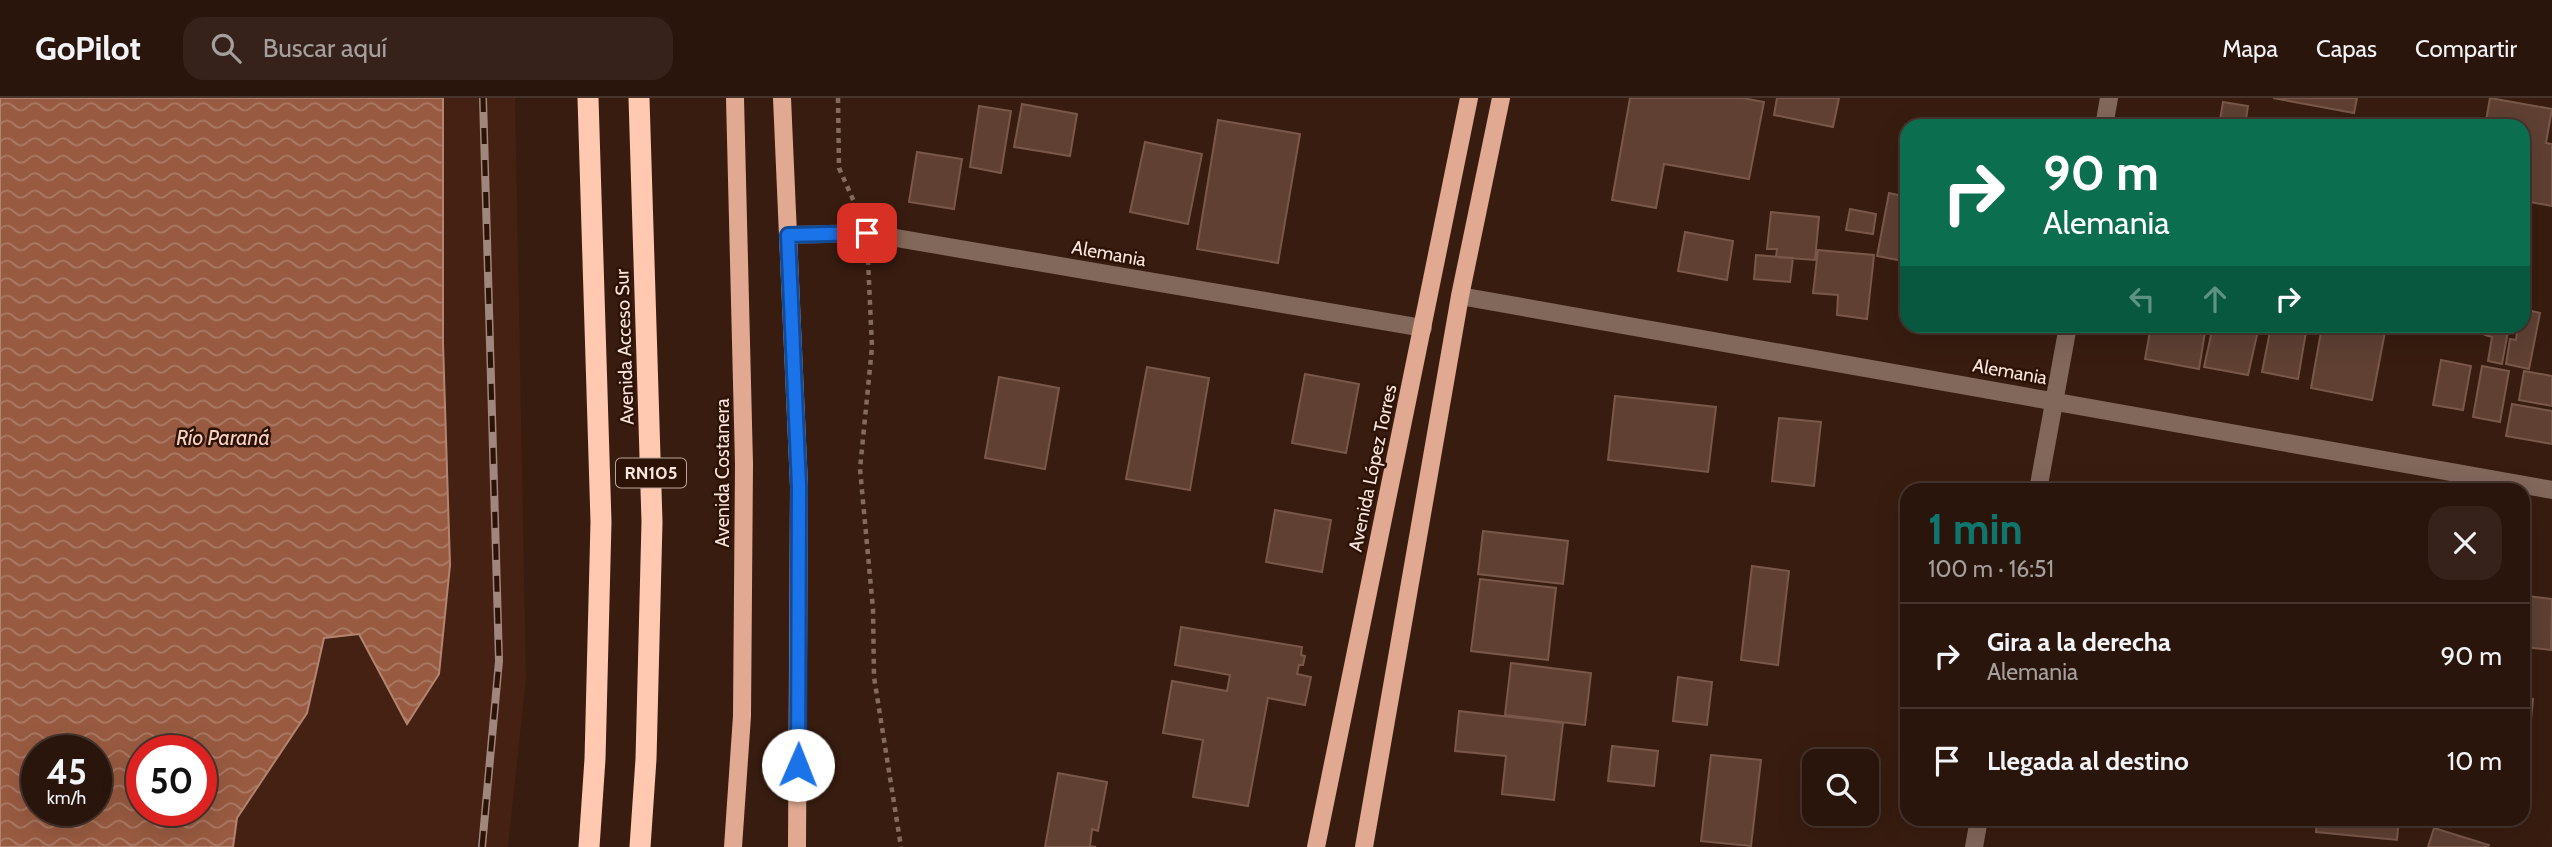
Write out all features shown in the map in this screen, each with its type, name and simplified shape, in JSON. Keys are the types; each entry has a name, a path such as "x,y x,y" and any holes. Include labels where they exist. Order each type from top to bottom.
{"highway":[{"name":"Avenida Acceso Sur","path":"588,98 601,522 595,758 589,847"},
{"name":"Avenida Acceso Sur","path":"639,98 652,522 646,759 640,847"}],"main road":[{"name":"Avenida Costanera","path":"733,847 742,716 744,464 735,98"},
{"path":"782,98 799,486 797,847"},
{"name":"Avenida López Torres","path":"1315,847 1469,98"},
{"path":"1364,847 1460,296 1501,98"}],"street":[{"path":"2105,119 2109,98"},
{"name":"Alemania","path":"788,235 867,233 1423,328"},
{"name":"Alemania","path":"1460,296 2513,483"},
{"path":"2039,483 2067,333"},
{"name":"Alemania","path":"2530,486 2552,490"},
{"path":"1974,847 1978,826"}],"path":[{"path":"838,98 839,168 867,233 872,348 860,468 873,609 874,677 901,847"}],"shaded area":[{"path":"443,98 515,98 526,678 508,847 233,847 236,818 307,713 324,638 359,634 407,724 439,674 450,565 443,343"}],"water":[{"name":"Río Paraná","path":"0,98 443,98 443,343 450,565 439,674 407,724 359,634 324,638 307,713 237,818 233,847 0,847"}],"building":[{"path":"1630,98 1743,98 1764,102 1749,179 1664,164 1656,208 1612,200"},
{"path":"1777,98 1839,98 1833,127 1774,115"},
{"path":"2273,98 2357,98 2354,113"},
{"path":"2490,98 2552,109 2546,143 2552,144 2552,206 2530,202 2530,119 2486,119"},
{"path":"2223,102 2248,106 2246,119 2220,119"},
{"path":"1022,104 1077,114 1070,156 1014,147"},
{"path":"979,106 1011,111 1001,173 970,167"},
{"path":"1218,120 1300,134 1278,263 1197,249"},
{"path":"1145,142 1202,154 1188,224 1130,212"},
{"path":"917,152 962,159 954,209 909,202"},
{"path":"1889,193 1900,195 1900,260 1877,256"},
{"path":"1850,209 1876,214 1873,234 1846,230"},
{"path":"1771,212 1819,217 1815,260 1776,257 1777,249 1767,249"},
{"path":"1685,232 1733,241 1727,280 1678,271"},
{"path":"1818,250 1874,255 1867,319 1837,315 1838,295 1813,293"},
{"path":"1756,255 1793,258 1790,282 1754,279"},
{"path":"2530,310 2540,313 2529,369 2506,364 2510,339 2516,340 2517,333 2530,333"},
{"path":"2150,333 2205,333 2199,369 2145,359"},
{"path":"2211,333 2257,333 2248,375 2204,367"},
{"path":"2270,333 2306,333 2298,379 2262,372"},
{"path":"2321,333 2385,333 2372,400 2311,388"},
{"path":"2508,333 2502,364 2488,361 2492,337 2485,335"},
{"path":"2441,360 2471,366 2463,410 2433,405"},
{"path":"2482,366 2509,371 2500,422 2473,417"},
{"path":"1147,367 1209,378 1190,490 1126,479"},
{"path":"2524,371 2552,376 2552,406 2519,400"},
{"path":"1305,374 1359,384 1346,453 1292,443"},
{"path":"999,377 1059,388 1045,469 985,458"},
{"path":"1615,396 1716,407 1708,472 1608,460"},
{"path":"2512,404 2552,411 2552,444 2506,436"},
{"path":"1779,418 1821,422 1814,486 1772,481"},
{"path":"1275,510 1331,520 1322,572 1266,562"},
{"path":"1483,531 1568,541 1563,584 1478,574"},
{"path":"1752,566 1789,571 1778,665 1741,660"},
{"path":"1480,579 1556,588 1548,660 1471,651"},
{"path":"2530,596 2552,599 2551,650 2530,648"},
{"path":"1181,627 1302,647 1301,655 1305,656 1297,674 1311,677 1305,705 1268,698 1248,806 1193,797 1203,740 1163,733 1172,681 1227,691 1230,675 1175,665"},
{"path":"1511,663 1591,673 1585,725 1505,715"},
{"path":"1678,677 1712,682 1707,725 1673,721"},
{"path":"2530,699 2533,699 2530,730"},
{"path":"1459,711 1563,723 1554,800 1502,794 1506,756 1455,751"},
{"path":"1612,746 1658,751 1654,786 1608,781"},
{"path":"1711,755 1761,760 1751,846 1701,841"},
{"path":"1058,773 1107,782 1098,831 1092,829 1090,846 1096,847 1045,847"},
{"path":"2316,826 2398,826 2397,840 2316,832"},
{"path":"2434,828 2489,845 2428,847"}],"railway":[{"path":"482,847 499,661 483,98"}],"route":[{"path":"798,765 799,486 788,235 867,233"}]}
